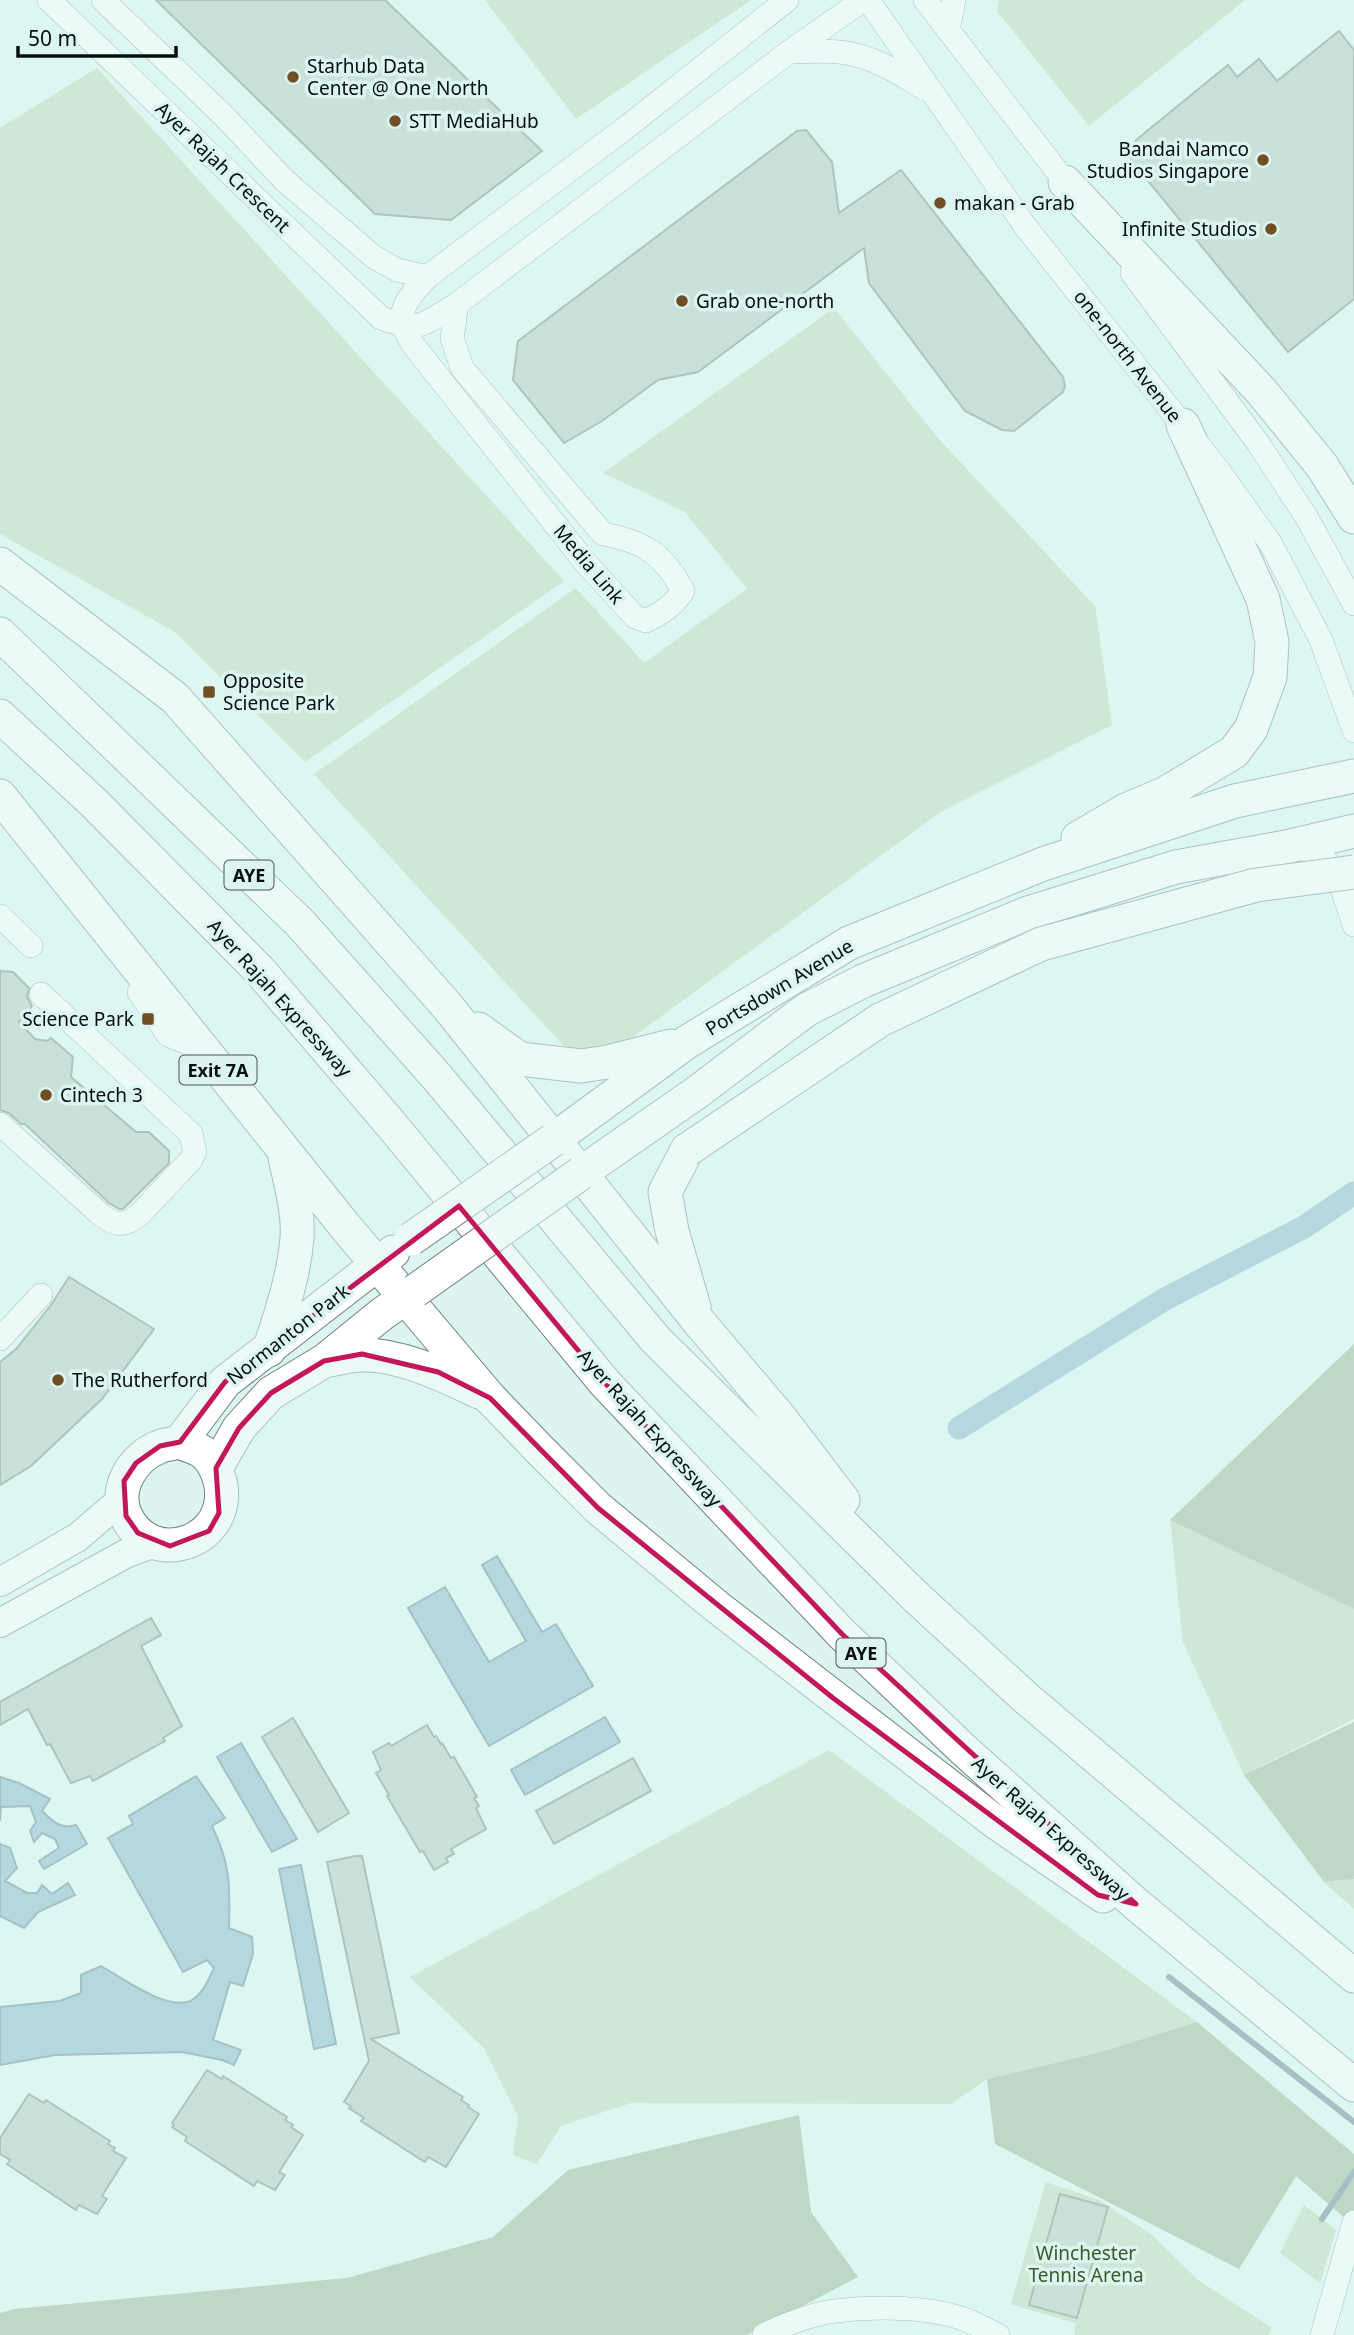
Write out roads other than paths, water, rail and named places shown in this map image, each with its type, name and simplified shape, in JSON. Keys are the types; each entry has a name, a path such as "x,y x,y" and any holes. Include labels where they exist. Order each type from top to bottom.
{"highway":[{"path":"1065,182 1262,392 1322,466 1354,517"},
{"path":"1042,864 1084,833 1126,810 1166,793 1234,752 1251,729 1270,677 1272,642 1263,599 1183,425"},
{"path":"0,564 175,698 447,1007 699,1322 782,1420 916,1597"},
{"name":"AYE","path":"0,634 300,923 438,1077 656,1340 916,1597 1026,1699 1354,1976"},
{"name":"Ayer Rajah Expressway","path":"0,716 94,803 260,971 606,1382 842,1634 965,1751 1136,1904 1354,2085"},
{"name":"Portsdown Avenue","path":"381,1261 687,1042 849,943 1042,864 1235,801 1354,776"},
{"name":"Exit 7A","path":"0,796 283,1152 381,1261"},
{"name":"Portsdown Avenue","path":"411,1294 696,1093 806,1010 863,981 1028,913 1177,867 1354,832"},
{"path":"665,1192 687,1150 880,1020 1041,944 1256,885 1342,867"},
{"path":"447,1007 520,1059 581,1066 687,1042"},
{"path":"696,1093 670,1145 665,1192 672,1231 699,1322"},
{"path":"270,1350 286,1297 297,1238 295,1205 283,1152"},
{"path":"381,1261 411,1294 490,1398 598,1508 757,1638 994,1821 1098,1895 1136,1904"},
{"name":"Normanton Park","path":"180,1442 225,1382 270,1350 381,1261"},
{"name":"Normanton Park","path":"216,1468 239,1428 271,1393 324,1361 411,1294"},
{"path":"324,1361 362,1354 388,1358 438,1373 490,1398"},
{"path":"180,1442 204,1452 216,1468 222,1490 219,1513 209,1531 189,1542 170,1546 155,1543 138,1533 126,1516 121,1500 124,1481 135,1463 160,1446 180,1442"}],"main road":[{"path":"0,1582 78,1537 121,1500"},
{"path":"0,1623 127,1553 155,1543"}],"street":[{"name":"Ayer Rajah Crescent","path":"49,0 381,318 402,326"},
{"path":"103,0 223,115 285,181 374,257 397,270 427,277"},
{"path":"761,20 775,0"},
{"path":"787,0 623,130 427,277 404,303 402,326 421,326 457,304 789,52 866,0"},
{"name":"one-north Avenue","path":"866,0 1025,226 1219,471 1270,544 1321,640 1354,731"},
{"path":"925,0 1065,182 1258,443 1307,518 1354,604"},
{"path":"948,30 954,0"},
{"path":"789,52 854,54 893,69 934,94"},
{"name":"Media Link","path":"402,326 414,346 585,562 635,617 646,621 674,604 683,591 672,569 654,552 603,534 462,368 452,338 457,304"},
{"path":"1354,832 1335,847 1354,925"},
{"path":"1286,846 1305,848 1342,867"},
{"path":"0,916 31,946"},
{"path":"0,1124 100,1214 111,1223 121,1225 129,1223 139,1215 195,1153 191,1134 41,994"},
{"path":"0,1339 41,1295"},
{"path":"1322,2335 1354,2222"},
{"path":"764,2335 833,2311 876,2309 920,2310 967,2320 998,2335"}],"water":[{"path":"497,1556 542,1632 556,1624 593,1686 489,1746 408,1608 445,1587 489,1662 526,1641 482,1565"},
{"path":"605,1717 620,1742 525,1795 511,1770"},
{"path":"241,1743 297,1839 272,1852 217,1757"},
{"path":"196,1776 225,1818 212,1826 223,1853 228,1876 229,1928 252,1937 253,1954 243,1986 230,1982 213,2040 241,2050 234,2065 182,2052 55,2055 0,2065 0,2007 60,2001 81,1993 81,1975 101,1966 146,1992 171,2002 183,2003 192,2000 202,1990 214,1968 207,1960 183,1972 108,1838 133,1824 129,1816"},
{"path":"0,1777 19,1783 50,1799 42,1811 61,1825 76,1825 87,1844 44,1869 39,1861 59,1848 55,1839 42,1833 34,1842 30,1831 36,1822 30,1806 1,1807 0,1821"},
{"path":"0,1844 10,1848 17,1868 5,1881 27,1893 37,1893 42,1885 52,1894 68,1883 75,1895 38,1912 24,1928 0,1916"},
{"path":"301,1865 336,2044 314,2049 279,1869"}],"waterway":[{"path":"959,1428 1165,1299 1304,1227 1354,1193"},
{"path":"1169,1977 1354,2122"},
{"path":"1322,2219 1354,2172"}],"place":[{"name":"Starhub Data Center @ One North","path":"293,77"},
{"name":"STT MediaHub","path":"395,121"},
{"name":"Bandai Namco Studios Singapore","path":"1263,160"},
{"name":"makan - Grab","path":"940,203"},
{"name":"Infinite Studios","path":"1271,229"},
{"name":"Grab one-north","path":"682,301"},
{"name":"Opposite Science Park","path":"209,692"},
{"name":"Science Park","path":"148,1019"},
{"name":"Cintech 3","path":"46,1095"},
{"name":"The Rutherford","path":"58,1380"}],"park label":[{"name":"Winchester Tennis Arena","path":"1086,2264"}]}
